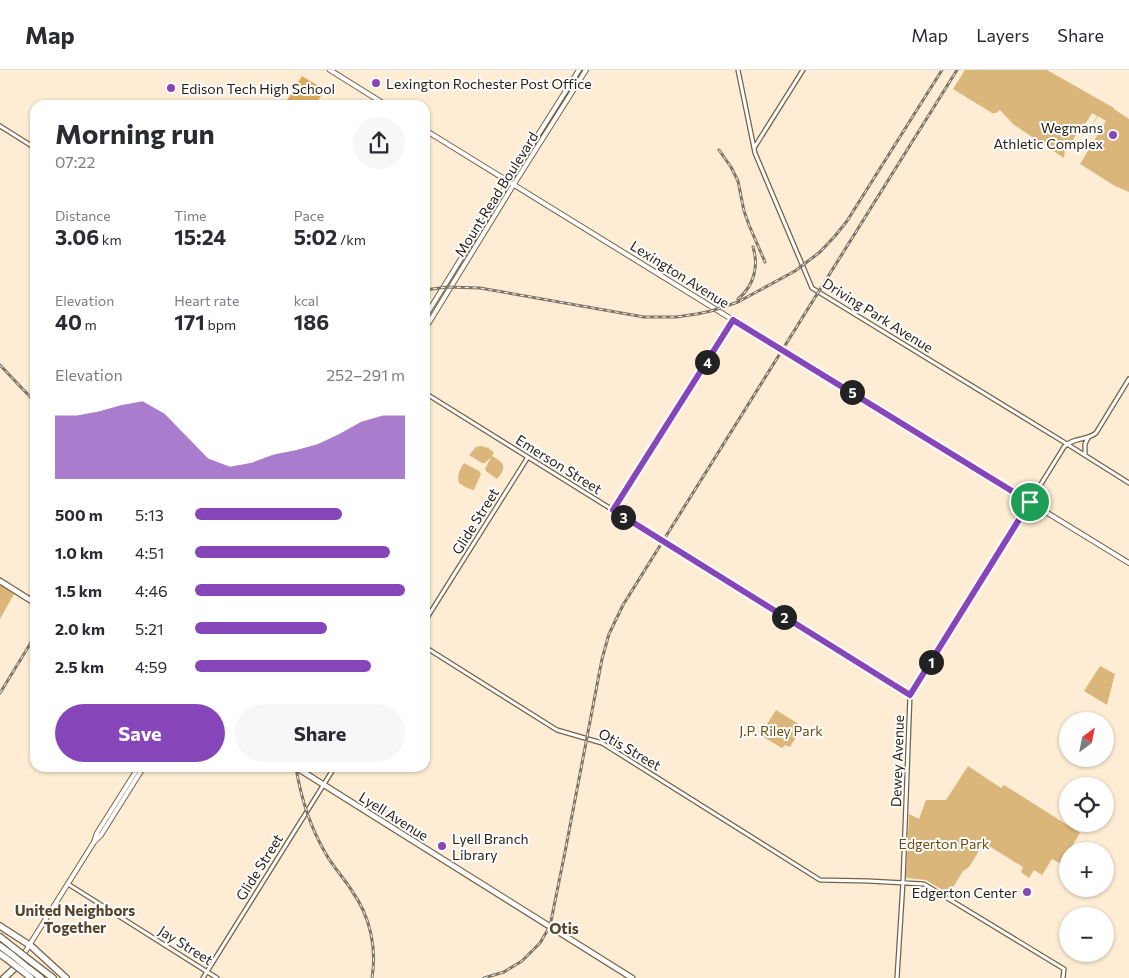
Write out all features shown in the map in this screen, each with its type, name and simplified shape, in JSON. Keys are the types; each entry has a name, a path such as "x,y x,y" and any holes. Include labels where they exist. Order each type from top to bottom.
{"highway":[{"path":"0,926 30,945 66,978"},
{"path":"0,937 11,954 28,967 52,978"},
{"path":"0,946 42,978"},
{"path":"0,954 11,954"},
{"path":"8,978 16,967"},
{"path":"28,967 31,978"}],"main road":[{"path":"330,70 378,100"},
{"name":"Mount Read Boulevard","path":"430,309 579,70"},
{"name":"Mount Read Boulevard","path":"430,321 586,70"},
{"name":"Lexington Avenue","path":"430,133 1129,563"},
{"path":"0,580 30,600"},
{"path":"94,842 97,833 135,772"},
{"path":"16,967 94,842 101,835 140,772"},
{"name":"Lyell Avenue","path":"304,772 632,978"}],"street":[{"name":"Driving Park Avenue","path":"738,70 757,158 813,288 1129,483"},
{"path":"754,148 802,70"},
{"path":"0,126 30,145"},
{"path":"613,510 733,320"},
{"path":"1067,444 1072,441 1088,438 1098,431 1129,379"},
{"name":"Emerson Street","path":"430,396 910,695"},
{"path":"1085,455 1085,444 1088,438"},
{"name":"Dewey Avenue","path":"897,978 903,882 910,695 1067,444"},
{"name":"Glide Street","path":"430,614 528,457"},
{"name":"Otis Street","path":"430,650 558,730 600,742 820,880 903,882"},
{"name":"Glide Street","path":"203,978 332,772"},
{"path":"903,882 922,883 930,887 1064,970 1063,978"},
{"name":"Jay Street","path":"68,884 217,978"}],"green space":[{"path":"965,70 1047,70 1114,108 1129,119 1129,192 1115,186 1080,164 1106,121 1098,116 1089,131 1097,116 1092,113 1086,123 1081,124 1068,148 1065,150 1064,158 1013,124 1000,110 992,113 953,89"},
{"path":"481,446 491,450 494,453 492,456 502,463 503,468 497,479 485,469 491,457 485,463 482,463 469,455 476,447"},
{"path":"464,463 481,474 474,490 459,483 459,473"},
{"path":"0,584 14,594 0,619"},
{"path":"1100,666 1115,674 1107,705 1084,691"},
{"name":"J.P. Riley Park","path":"776,710 802,728 790,747 785,745 782,748 760,735"},
{"name":"Edgerton Park","path":"968,766 1001,788 1004,785 1059,820 1059,832 1080,833 1074,842 1059,842 1059,863 1052,859 1042,875 1034,870 1029,878 1021,872 1023,867 984,843 949,894 926,880 906,877 909,814 919,819 926,800 946,800"}],"shaded area":[{"path":"302,76 325,90 318,100 287,100"}],"railway":[{"path":"430,289 447,287 480,288 644,317 676,317 697,314 738,302 795,271 820,252 835,236 847,221 942,70"},
{"path":"484,978 504,972 522,961 540,943 550,926 602,659 609,634 623,605 957,70"},
{"path":"719,150 738,181 744,211 765,262"},
{"path":"738,299 748,288 754,275 755,254 753,247"},
{"path":"0,365 30,397"},
{"path":"0,693 30,644"},
{"path":"297,772 303,801 320,844 349,886 368,922 374,955 372,978"}],"place":[{"name":"Lexington Rochester Post Office","path":"376,83"},
{"name":"Edison Tech High School","path":"171,88"},
{"name":"Wegmans Athletic Complex","path":"1113,135"},
{"name":"Lyell Branch Library","path":"442,846"},
{"name":"Edgerton Center","path":"1027,892"}],"district":[{"name":"United Neighbors Together","path":"75,918"},
{"name":"Otis","path":"564,928"}],"route":[{"path":"733,320 1030,502 910,695 613,510 733,320"}]}
